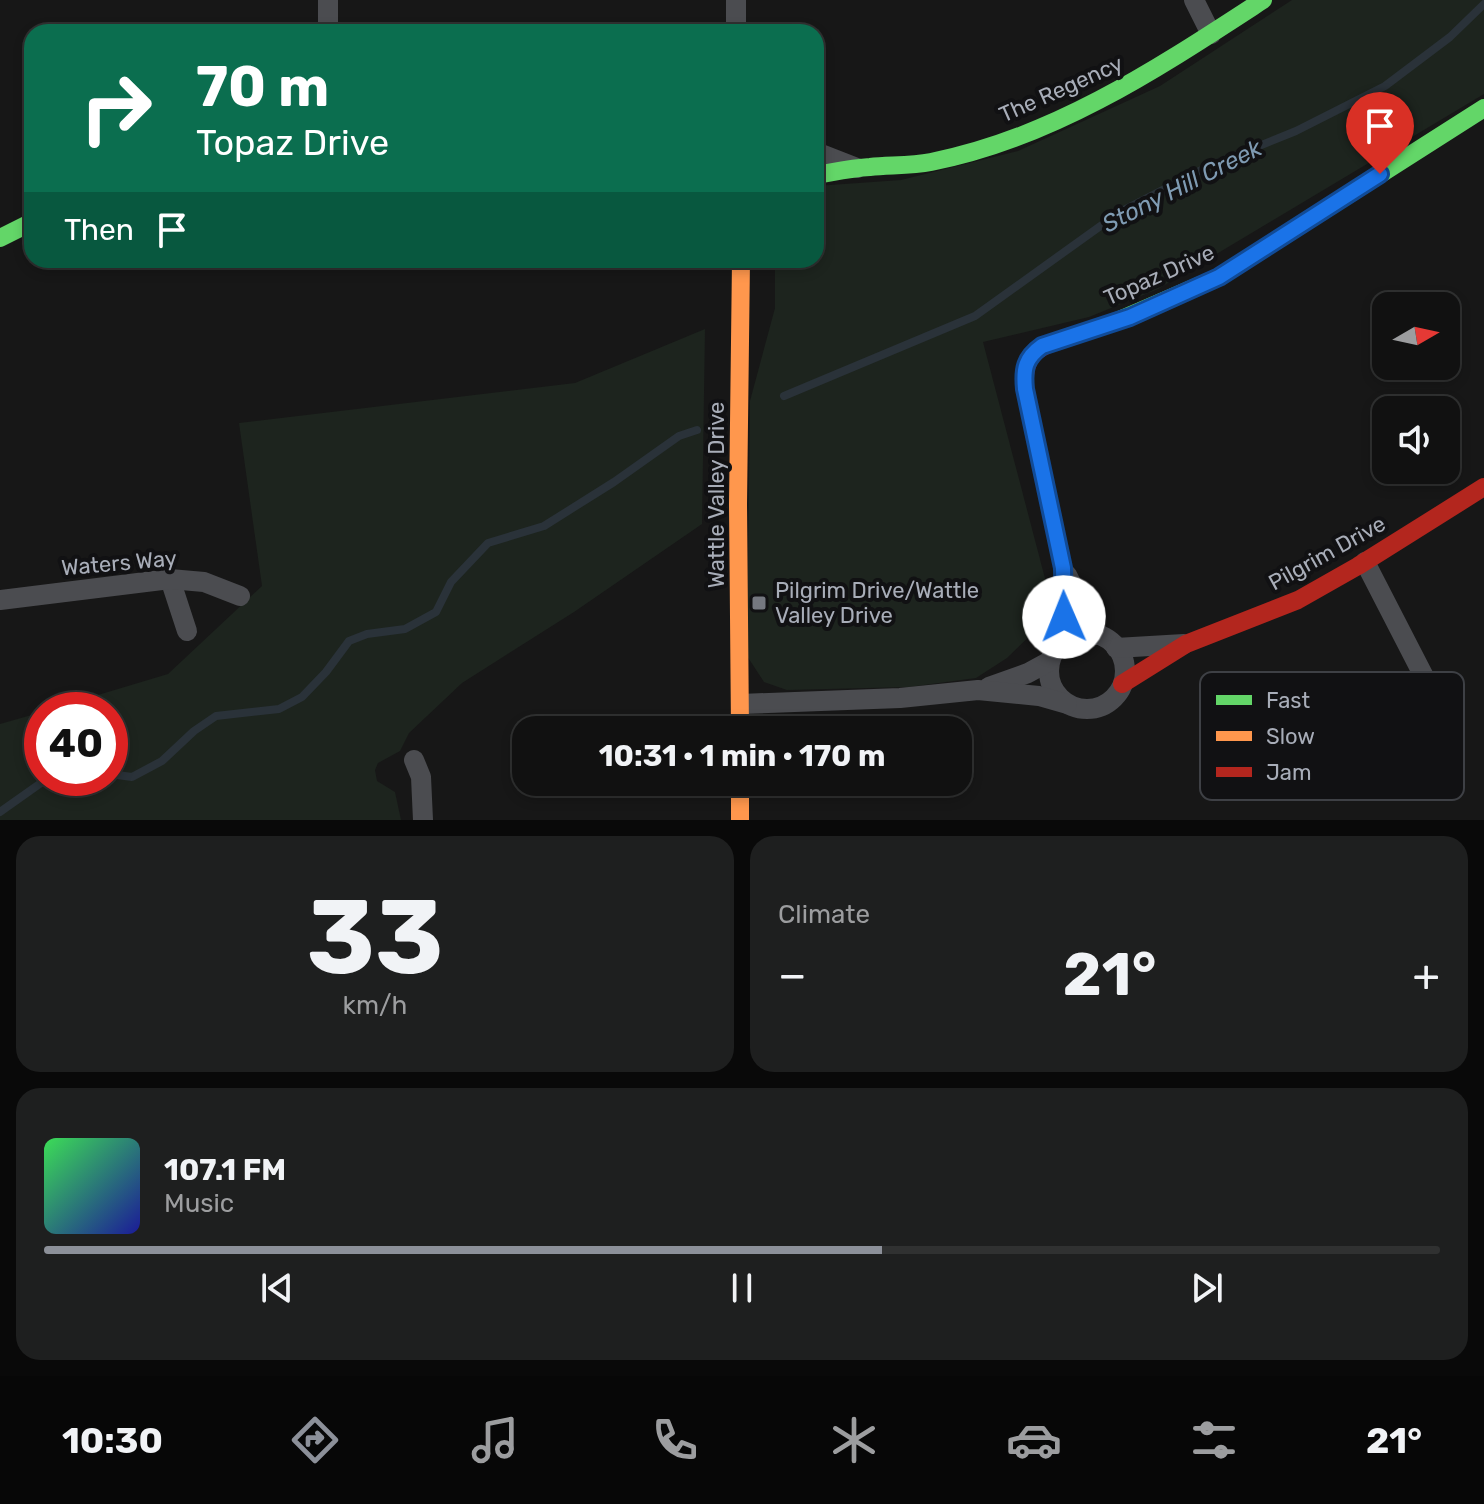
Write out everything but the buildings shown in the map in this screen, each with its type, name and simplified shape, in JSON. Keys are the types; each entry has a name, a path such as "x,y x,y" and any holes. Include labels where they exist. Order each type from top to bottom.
{"street":[{"path":"328,0 328,24"},
{"path":"736,0 736,24"},
{"path":"1194,0 1211,34"},
{"name":"The Regency","path":"824,174 929,162 1018,137 1092,105 1154,72 1263,0"},
{"name":"Topaz Drive","path":"1065,640 1063,568 1025,389 1026,362 1031,355 1042,346 1130,317 1219,277 1484,108"},
{"name":"The Regency","path":"824,155 858,168"},
{"path":"1,216 24,218"},
{"path":"0,238 24,224"},
{"name":"Wattle Valley Drive","path":"741,268 738,504 741,716"},
{"name":"Pilgrim Drive","path":"1122,684 1186,644 1298,600 1484,487"},
{"path":"1365,562 1422,672"},
{"name":"Topaz Drive","path":"1063,568 1097,635"},
{"path":"170,579 187,631"},
{"name":"Waters Way","path":"0,600 170,579 204,582 240,596"},
{"path":"741,704 900,698 978,690 1039,696 1077,708 1100,707 1117,694 1122,684 1122,659 1116,648 1097,635 1086,633 1065,640 1050,661 1028,673 978,690"},
{"name":"Pilgrim Drive","path":"1116,648 1186,644"},
{"path":"1050,661 1051,685 1067,704"},
{"path":"414,760 421,777 423,820"},
{"path":"740,796 740,820"}],"shaded area":[{"path":"1292,0 1484,0 1484,94 1158,289 1089,317 983,342 1047,586 1046,620 1007,658 976,678 909,687 787,690 764,682 747,656 750,401 775,308 775,268 824,268 824,185 901,180 1018,151 1160,86"},
{"path":"705,329 702,524 574,612 462,683 409,733 400,751 378,763 375,770 377,781 395,792 401,820 0,820 0,724 24,717 24,796 128,796 128,692 108,692 168,674 262,586 239,423 575,383"}],"waterway":[{"name":"Stony Hill Creek","path":"784,396 975,316 1120,212 1207,167 1296,131 1385,86 1450,37 1484,4"},
{"name":"Stony Hill Creek","path":"128,776 162,761 194,731 216,716 279,709 302,697 349,641 367,634 405,629 436,612 451,582 488,543 544,526 679,436 697,430"},
{"name":"Stony Hill Creek","path":"0,812 24,795"}],"traffic: fast":[{"path":"824,174 931,162 1020,136 1104,97 1263,0"},
{"path":"1117,321 1219,277 1484,108"},
{"path":"0,238 24,226"}],"traffic: slow":[{"path":"740,716 741,268"},
{"path":"740,796 740,820"}],"traffic: jam":[{"path":"1065,640 1063,568 1025,389 1026,367 1040,348 1117,321"},
{"path":"1122,684 1186,644 1298,600 1484,487"}],"place":[{"name":"Pilgrim Drive/Wattle Valley Drive","path":"759,603"}],"route":[{"path":"1064,617 1063,568 1025,389 1026,362 1042,346 1130,317 1219,277 1380,174"}]}
